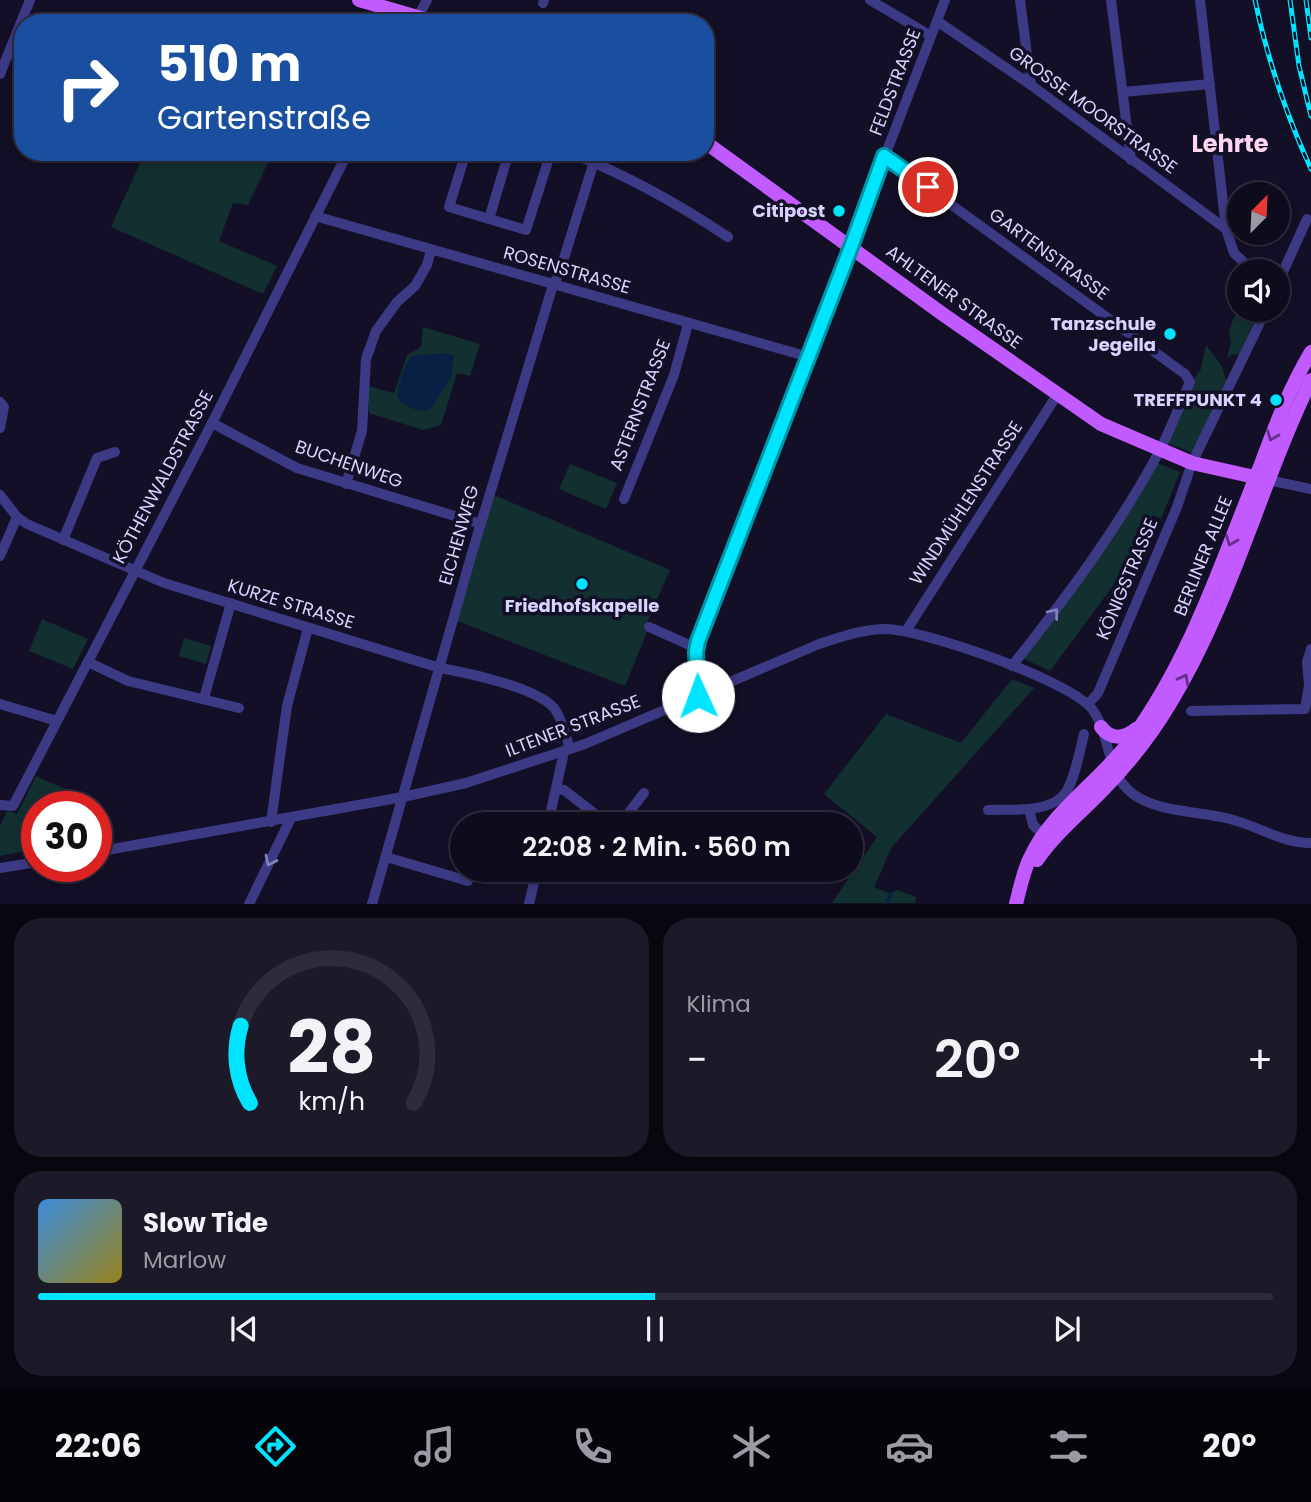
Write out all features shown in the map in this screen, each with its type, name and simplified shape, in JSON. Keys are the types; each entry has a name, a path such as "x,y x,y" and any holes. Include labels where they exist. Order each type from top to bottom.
{"main road":[{"path":"359,0 400,14"},
{"name":"AHLTENER STRASSE","path":"714,148 1101,424 1192,463 1261,479"},
{"name":"BERLINER ALLEE","path":"1115,769 1146,740 1183,681 1225,591 1290,393 1311,352"},
{"name":"BERLINER ALLEE","path":"1115,769 1166,687 1261,479 1311,380"},
{"path":"1101,727 1113,737 1122,737 1130,734 1146,719"},
{"path":"1017,901 1030,857 1115,769"}],"street":[{"path":"870,0 931,36"},
{"name":"FELDSTRASSE","path":"698,696 696,648 946,0"},
{"path":"1020,0 1031,85"},
{"path":"1111,0 1130,160"},
{"path":"1200,0 1227,229"},
{"name":"GROSSE MOORSTRASSE","path":"937,21 1031,85 1227,229"},
{"path":"0,74 14,39"},
{"path":"1123,92 1210,85"},
{"name":"GARTENSTRASSE","path":"884,156 1185,374 1190,382 1160,450"},
{"name":"KÖTHENWALDSTRASSE","path":"0,805 13,806 212,423 343,161"},
{"path":"463,161 449,207 526,230 548,161"},
{"path":"489,219 506,161"},
{"name":"EICHENWEG","path":"372,904 481,524 553,285 559,274 594,161"},
{"path":"602,161 671,199 728,237"},
{"name":"ROSENSTRASSE","path":"315,216 809,358"},
{"path":"1289,259 1307,219"},
{"path":"346,484 362,431 366,359 376,331 397,303 415,286 427,265 431,250"},
{"name":"KÖNIGSTRASSE","path":"1088,704 1098,693 1177,507 1192,463 1260,322"},
{"name":"ASTERNSTRASSE","path":"624,499 674,375 688,324"},
{"name":"WINDMÜHLENSTRASSE","path":"906,631 1057,395"},
{"path":"0,402 4,407 0,428"},
{"name":"BUCHENWEG","path":"212,423 297,468 481,524"},
{"path":"1012,666 1069,593 1160,450"},
{"path":"64,540 97,458 115,452"},
{"path":"1261,479 1311,489"},
{"path":"0,495 17,517 0,556"},
{"name":"KURZE STRASSE","path":"17,517 26,524 164,583 542,697 556,710 567,750"},
{"path":"204,698 231,603"},
{"path":"649,627 696,648"},
{"path":"271,822 287,706 309,628"},
{"name":"ILTENER STRASSE","path":"112,849 271,822 466,783 567,750 775,662 871,629 906,631 944,640 1065,689 1088,704 1101,727 1115,769"},
{"path":"1191,710 1305,709 1309,685 1307,662 1311,650"},
{"path":"88,662 128,681 239,708"},
{"path":"0,704 57,721"},
{"path":"988,810 1029,809 1055,802 1067,790 1084,734"},
{"path":"551,812 567,750"},
{"path":"1115,769 1132,794 1157,805 1230,819 1283,839 1311,843"},
{"path":"557,789 564,790 592,812"},
{"path":"629,812 644,793"},
{"path":"1029,809 1033,825 1047,839"},
{"path":"249,904 291,818"},
{"path":"386,857 450,876"},
{"path":"0,868 21,865"},
{"path":"529,903 534,882"}],"green space":[{"path":"141,161 269,161 248,205 233,203 219,241 277,266 263,294 111,227"},
{"path":"1232,322 1253,324 1239,355 1233,354 1227,358 1231,343 1229,330"},
{"path":"423,327 480,344 470,376 457,373 441,425 423,430 369,413 368,386 394,393 407,355 421,347"},
{"path":"1206,345 1222,366 1227,383 1193,453 1167,443 1193,380 1201,369"},
{"path":"1157,463 1180,472 1161,519 1153,515 1112,587 1050,671 1022,658"},
{"path":"570,464 617,483 606,509 559,489"},
{"path":"494,495 670,570 644,630 647,632 625,686 457,621"},
{"path":"42,619 88,639 73,669 29,651"},
{"path":"184,638 211,646 206,664 179,656"},
{"path":"1012,679 1034,688 892,847 874,887 888,893 898,890 916,897 915,903 832,903 846,882 863,882 863,858 877,837 863,826 863,812 846,812 824,794 886,714 961,743"},
{"path":"36,776 70,791 28,791"},
{"path":"21,806 21,852 0,856 0,826 7,811 17,814"}],"water":[{"path":"446,353 454,356 451,378 431,408 425,411 413,409 399,401 401,378 412,356"}],"waterway":[{"path":"886,904 892,892"}],"railway":[{"path":"1255,0 1278,86 1311,169"},
{"path":"1290,0 1299,66 1311,116"},
{"path":"1306,0 1311,38"}],"place":[{"name":"Citipost","path":"839,211"},
{"name":"Tanzschule Jegella","path":"1170,334"},
{"name":"TREFFPUNKT 4","path":"1276,400"},
{"name":"Friedhofskapelle","path":"582,584"}],"district":[{"name":"Lehrte","path":"1230,144"}],"route":[{"path":"698,696 698,641 884,156 928,187"}]}
